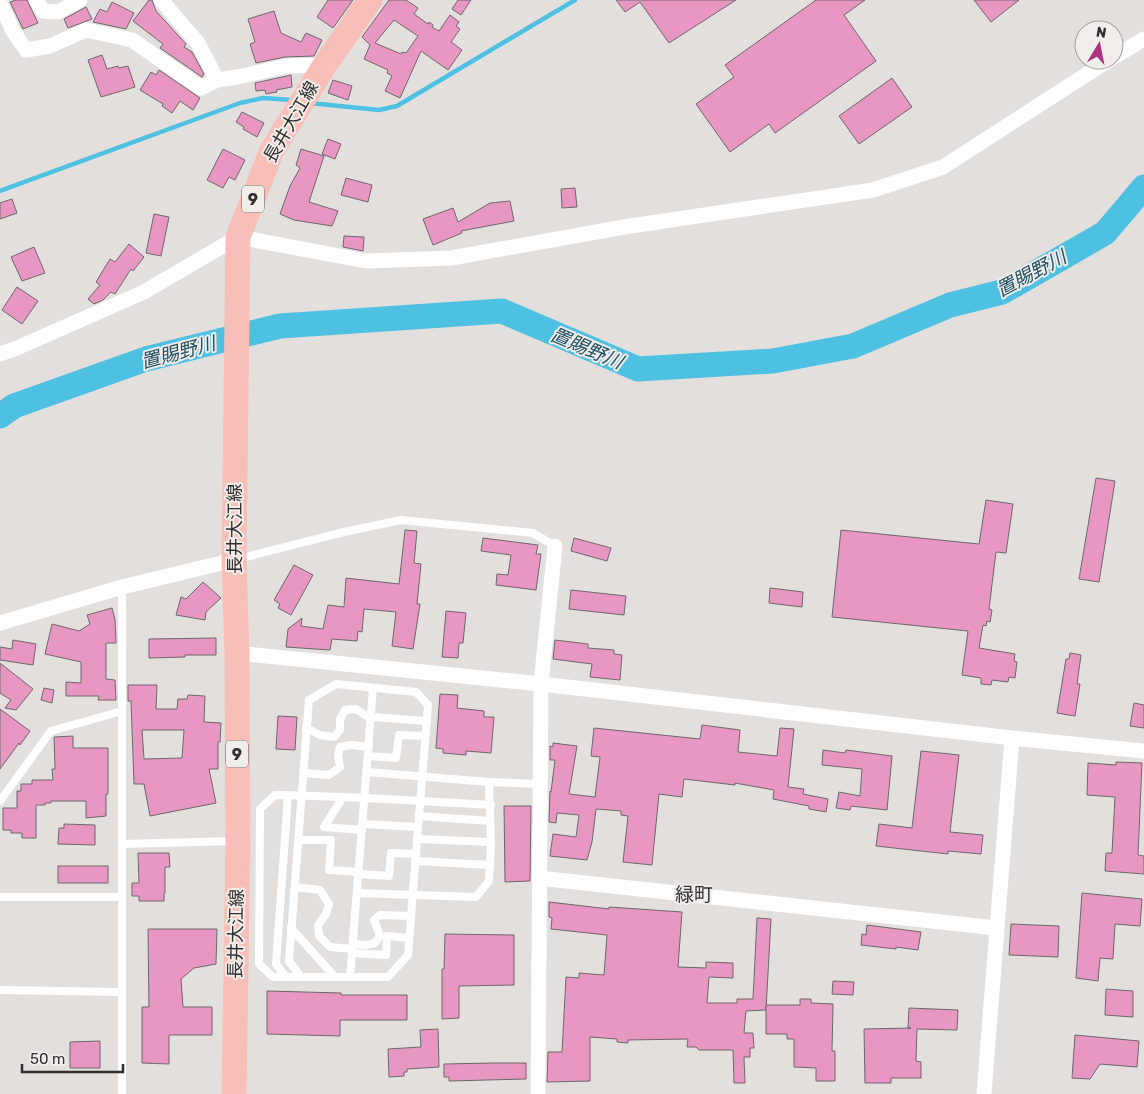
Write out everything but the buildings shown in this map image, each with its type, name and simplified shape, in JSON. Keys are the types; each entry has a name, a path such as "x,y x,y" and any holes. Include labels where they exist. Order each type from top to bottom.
{"main road":[{"name":"長井大江線","path":"234,1094 238,841 237,653 234,560 238,237 272,150 325,64 370,0"}],"street":[{"path":"36,0 43,11 58,12 75,1"},
{"path":"161,0 198,43 217,80"},
{"path":"1,1 13,31 26,50 50,46 86,30 132,40 201,88 217,80 287,66 325,64"},
{"path":"1124,51 1144,39"},
{"path":"0,354 144,292 238,237 366,261 451,258 624,227 873,190 943,167 1094,70"},
{"path":"538,1094 541,684 554,546"},
{"path":"0,623 122,587 234,560"},
{"path":"237,653 541,684 1012,738 1144,751"},
{"path":"984,1094 1012,738"},
{"path":"539,878 996,928"}],"lane":[{"path":"234,560 344,532 401,520 534,533 554,546"},
{"path":"122,587 122,1094"},
{"path":"301,977 289,961 292,928 302,795 304,773 306,728 309,700 336,684 416,692 428,705 425,736 420,801 419,816 417,839 416,858 412,896 408,955 388,977 301,977 286,977 272,977 259,964 260,809 275,795 302,795 365,798 420,801 491,805"},
{"path":"350,977 373,688"},
{"path":"306,728 320,735 334,737 340,730 340,719 345,710 356,709 371,718 427,721"},
{"path":"0,801 51,730 122,711"},
{"path":"368,756 396,758 399,735 425,736"},
{"path":"304,773 329,775 340,767 338,755 340,747 351,745 369,747"},
{"path":"367,772 489,782 540,784"},
{"path":"357,894 476,897 489,882 491,805 489,782"},
{"path":"286,977 276,964 288,795"},
{"path":"343,797 324,827 418,827"},
{"path":"419,816 490,822"},
{"path":"417,839 491,842"},
{"path":"299,840 330,840 330,870 389,876 391,853 416,858 490,866"},
{"path":"123,844 238,841"},
{"path":"295,887 320,890 329,904 326,914 318,925 319,936 330,947 386,955 387,936 409,938"},
{"path":"0,897 122,897"},
{"path":"352,949 375,943 380,936 374,920 380,915 411,916"},
{"path":"292,928 335,977"},
{"path":"0,990 121,992"}],"waterway":[{"path":"310,103 379,110 397,106 575,0"},
{"path":"0,191 240,103 263,98 292,100"},
{"name":"置賜野川","path":"0,416 14,406 146,359 280,326 502,311 638,369 773,361 853,346 950,305 1002,292 1105,233 1144,187"}],"district":[{"name":"緑町","path":"694,894"}]}
